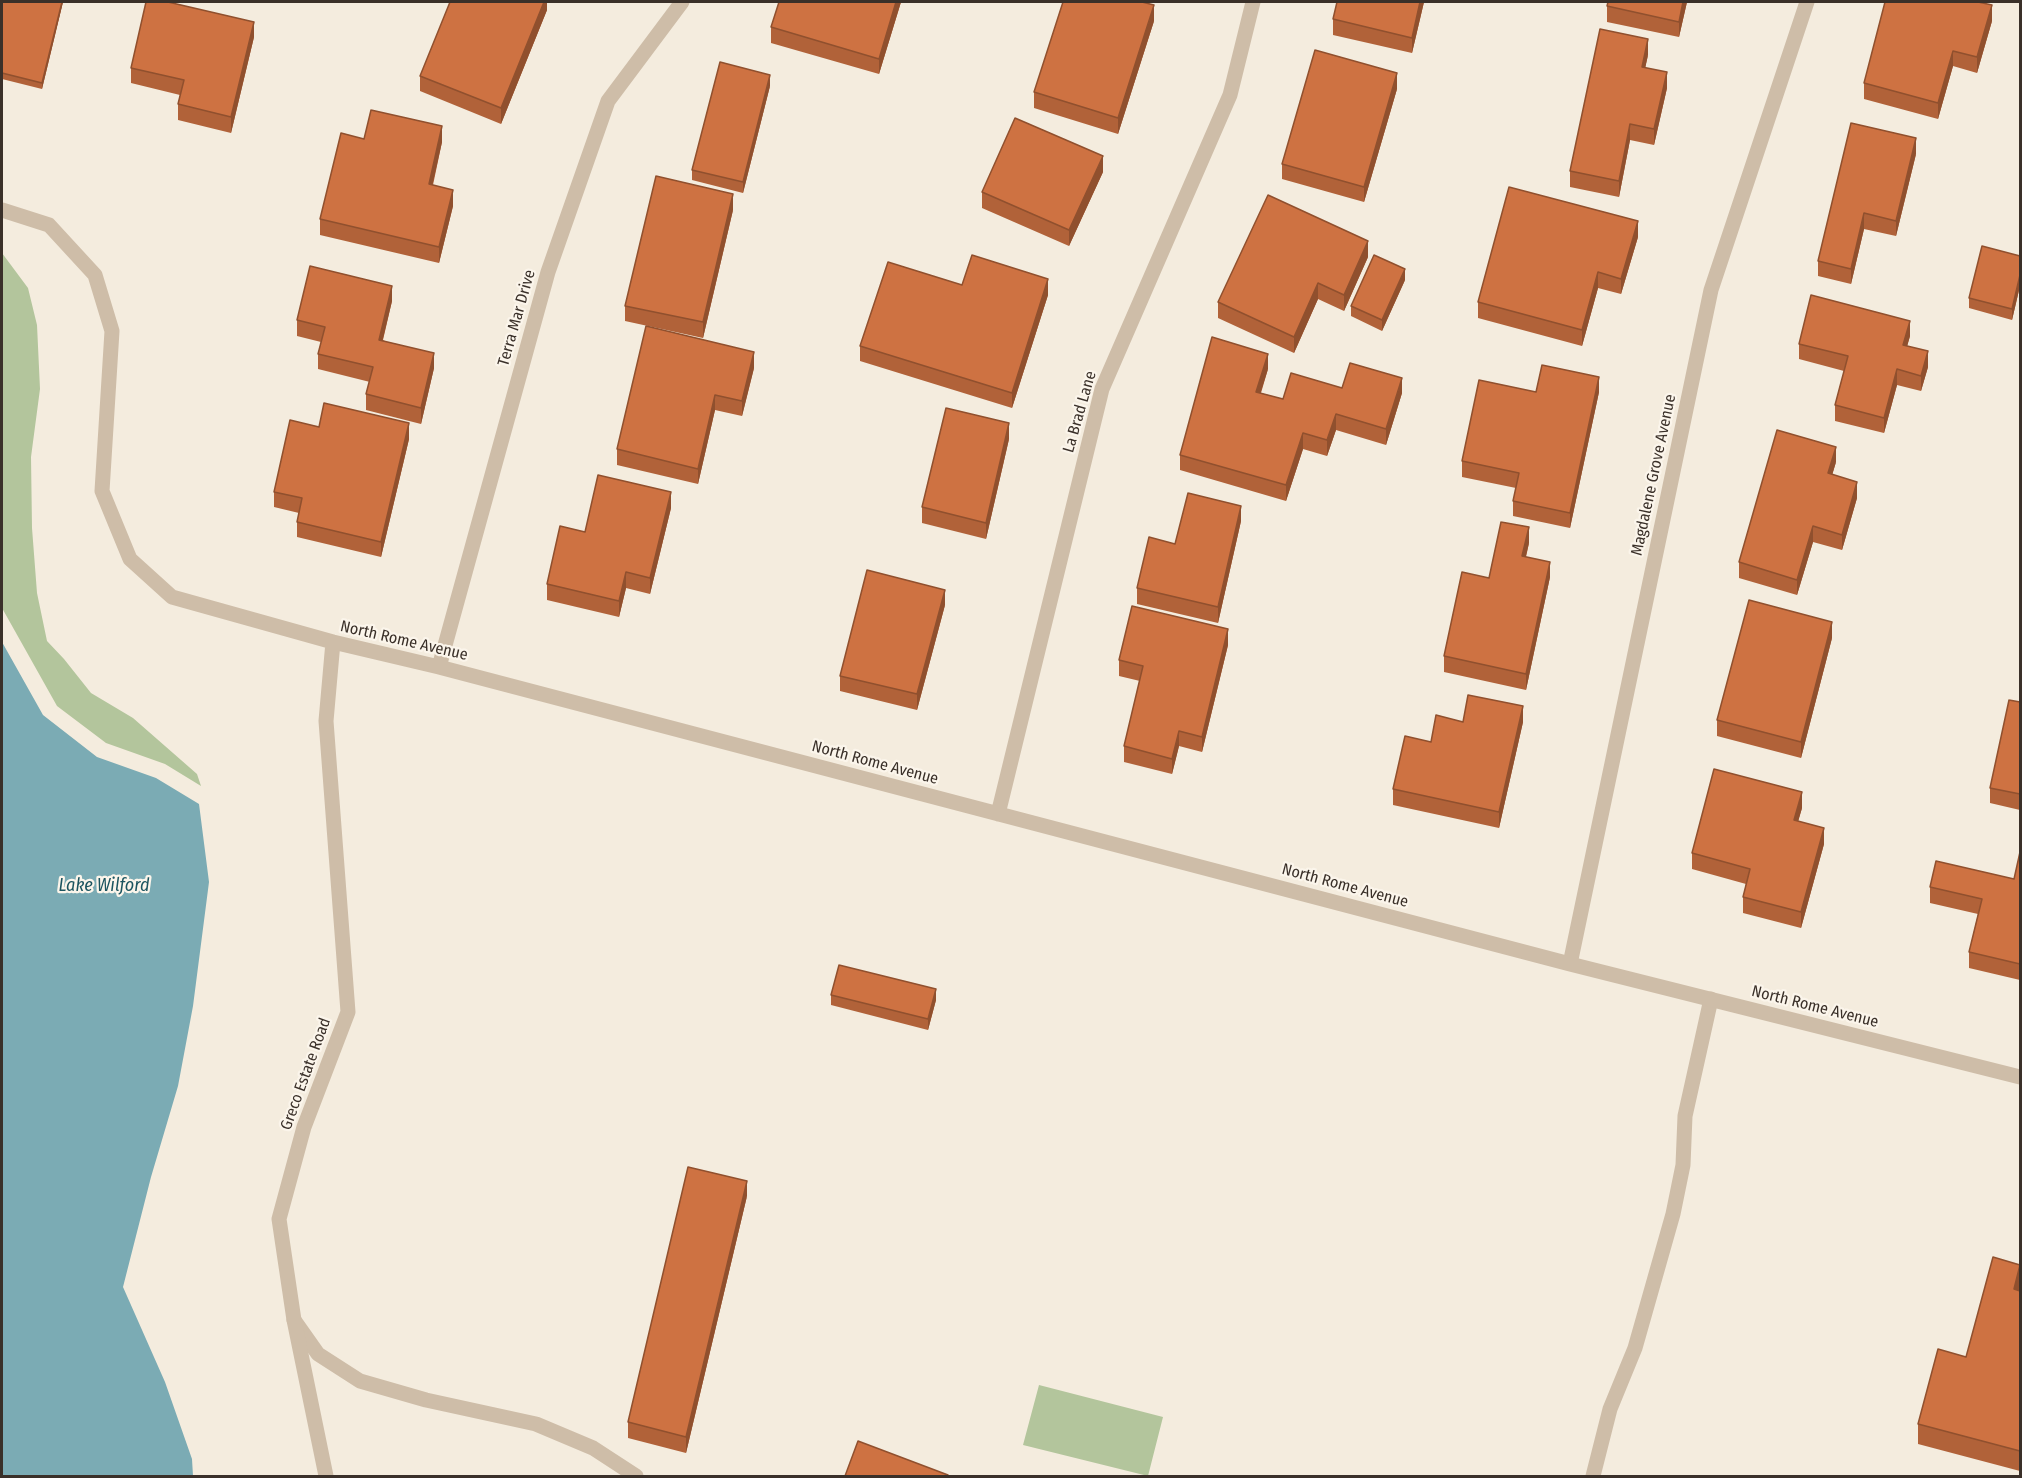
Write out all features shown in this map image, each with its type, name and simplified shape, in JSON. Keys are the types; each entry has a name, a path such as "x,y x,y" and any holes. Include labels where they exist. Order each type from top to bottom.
{"street":[{"name":"Terra Mar Drive","path":"440,667 548,272 608,101 682,2"},
{"name":"La Brad Lane","path":"998,814 1102,389 1230,95 1253,2"},
{"name":"Magdalene Grove Avenue","path":"1570,964 1712,290 1807,2"},
{"name":"North Rome Avenue","path":"2,210 49,225 95,275 112,331 102,490 130,559 172,597 333,642 440,667 1570,964 2020,1077"},
{"name":"Greco Estate Road","path":"326,1476 294,1320 279,1219 304,1127 348,1012 326,722 333,642"},
{"path":"1593,1476 1610,1409 1635,1348 1673,1214 1683,1165 1685,1116 1711,999"},
{"path":"294,1320 318,1354 360,1381 426,1400 536,1425 593,1448 636,1476"}],"green space":[{"path":"2,253 28,288 37,325 40,389 31,457 32,528 37,593 47,641 91,693 133,718 197,774 201,786 165,764 106,743 57,706 2,608"},
{"path":"1039,1385 1163,1417 1148,1476 1023,1445"}],"water":[{"name":"Lake Wilford","path":"2,642 43,715 97,757 156,778 199,804 209,882 193,1006 178,1086 151,1177 123,1287 165,1382 192,1459 193,1476 2,1476"}],"building":[{"path":"2,2 62,2 42,83 2,73"},
{"path":"146,2 168,2 254,22 231,117 178,104 184,80 131,68"},
{"path":"450,2 544,2 501,108 420,76"},
{"path":"779,2 896,2 879,59 771,27"},
{"path":"1063,2 1142,2 1154,5 1118,118 1034,92"},
{"path":"1337,2 1420,2 1412,38 1333,19"},
{"path":"1608,2 1683,2 1679,22 1607,6"},
{"path":"1885,2 1978,2 1992,5 1977,57 1953,51 1938,103 1864,83"},
{"path":"1600,29 1648,39 1642,67 1667,72 1654,129 1630,124 1619,181 1570,171"},
{"path":"1315,50 1397,73 1364,187 1282,164"},
{"path":"720,62 770,75 743,182 692,170"},
{"path":"371,110 442,126 429,184 453,190 439,247 320,219 341,133 364,139"},
{"path":"1015,118 1103,156 1069,230 982,192"},
{"path":"1851,123 1916,138 1896,221 1864,213 1851,269 1818,261"},
{"path":"656,176 733,194 703,322 625,306"},
{"path":"1509,187 1638,221 1621,279 1598,272 1582,330 1478,302"},
{"path":"1268,195 1368,241 1344,295 1318,283 1294,337 1218,302"},
{"path":"1982,246 2020,256 2020,275 2012,309 1969,298"},
{"path":"972,255 1048,279 1012,393 860,346 888,262 962,285"},
{"path":"1374,255 1405,269 1382,320 1351,306"},
{"path":"310,266 392,286 379,340 434,353 421,408 366,394 373,367 318,354 325,327 297,320"},
{"path":"1811,295 1910,321 1903,345 1928,351 1921,376 1897,369 1884,418 1835,405 1848,356 1799,344"},
{"path":"646,326 754,352 742,401 715,395 698,469 617,449"},
{"path":"1212,337 1268,354 1256,392 1283,399 1291,373 1342,388 1350,363 1402,378 1386,429 1336,414 1327,440 1303,433 1286,485 1180,455"},
{"path":"1542,365 1599,377 1570,513 1513,501 1519,473 1462,461 1479,380 1536,392"},
{"path":"324,403 409,423 381,542 297,522 302,498 274,492 290,420 319,427"},
{"path":"946,408 1009,423 986,523 922,507"},
{"path":"1777,430 1836,447 1828,473 1857,482 1842,535 1813,526 1797,580 1739,562"},
{"path":"598,475 671,492 650,578 626,572 619,601 547,584 560,526 585,532"},
{"path":"1188,493 1241,506 1218,607 1137,588 1149,537 1175,544"},
{"path":"1501,522 1529,527 1522,556 1550,562 1526,674 1444,656 1462,572 1489,578"},
{"path":"867,570 945,590 917,694 840,676"},
{"path":"1749,600 1832,622 1801,742 1717,720"},
{"path":"1132,606 1228,629 1202,737 1179,731 1172,759 1124,746 1143,666 1119,660"},
{"path":"1468,695 1523,706 1499,812 1393,789 1405,736 1431,742 1436,715 1463,722"},
{"path":"2009,700 2020,702 2020,794 1990,788"},
{"path":"1714,769 1802,792 1794,820 1824,828 1801,912 1743,897 1750,869 1692,853"},
{"path":"2020,852 2020,964 1969,952 1982,899 1930,887 1936,861 2014,879"},
{"path":"839,965 936,989 928,1019 831,995"},
{"path":"688,1167 747,1181 686,1437 628,1422"},
{"path":"1993,1257 2020,1265 2014,1289 2020,1291 2020,1451 1918,1424 1938,1349 1966,1357"},
{"path":"858,1441 948,1475 948,1476 845,1476"}]}
